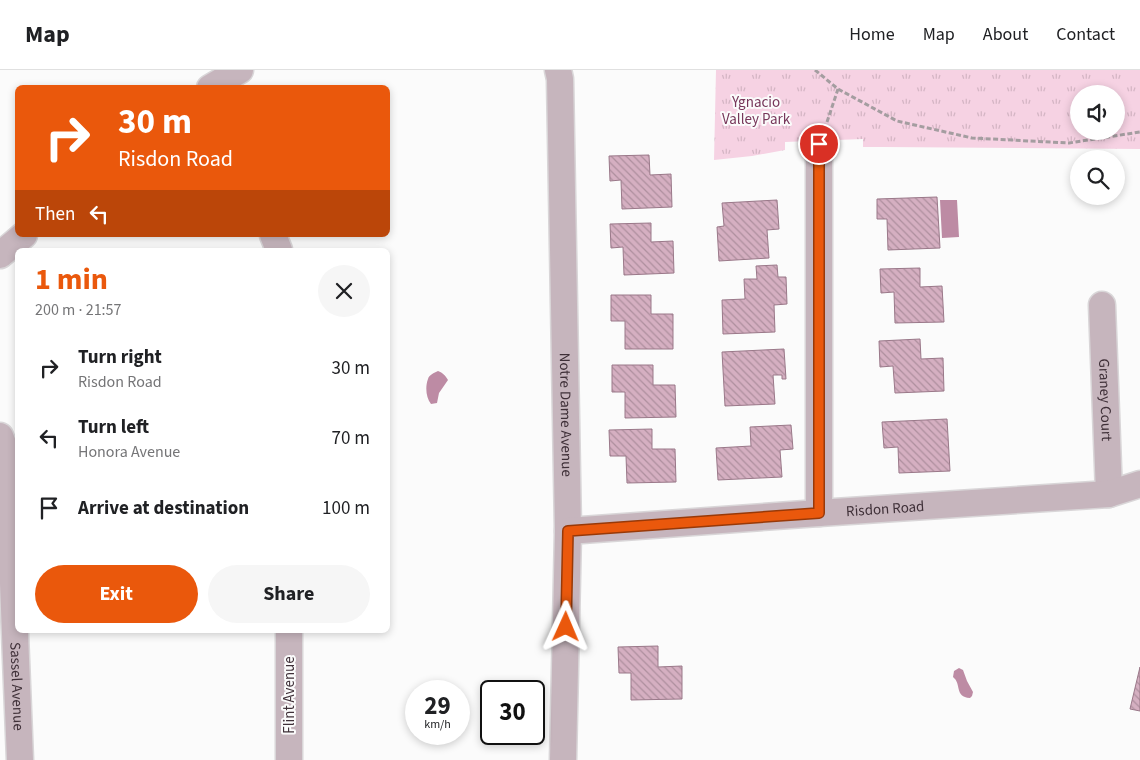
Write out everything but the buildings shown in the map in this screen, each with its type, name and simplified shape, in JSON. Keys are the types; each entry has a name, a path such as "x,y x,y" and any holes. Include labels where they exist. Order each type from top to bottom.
{"street":[{"path":"215,85 240,70"},
{"name":"Notre Dame Avenue","path":"558,70 560,79 568,531 563,760"},
{"path":"819,144 819,513"},
{"path":"0,255 22,237"},
{"name":"Graney Court","path":"1102,305 1109,494"},
{"name":"Sassel Avenue","path":"0,436 8,457 20,760"},
{"name":"Risdon Road","path":"568,531 1109,494 1140,484"},
{"name":"Flint Avenue","path":"289,633 289,760"}],"path":[{"path":"814,70 838,89 897,121 972,138 1069,143 1140,132"},
{"path":"819,144 838,89"}],"green space":[{"name":"Ygnacio Valley Park","path":"716,70 1140,70 1140,149 863,147 863,139 785,142 785,150 714,160"}],"shaded area":[{"path":"940,200 957,200 959,237 942,238"},
{"path":"438,371 444,374 448,380 439,393 437,403 431,404 427,396 427,382 429,376"},
{"path":"959,668 963,670 973,692 970,698 960,693 956,680 953,677 954,671"}],"route":[{"path":"566,627 568,531 819,513 819,144"}]}
